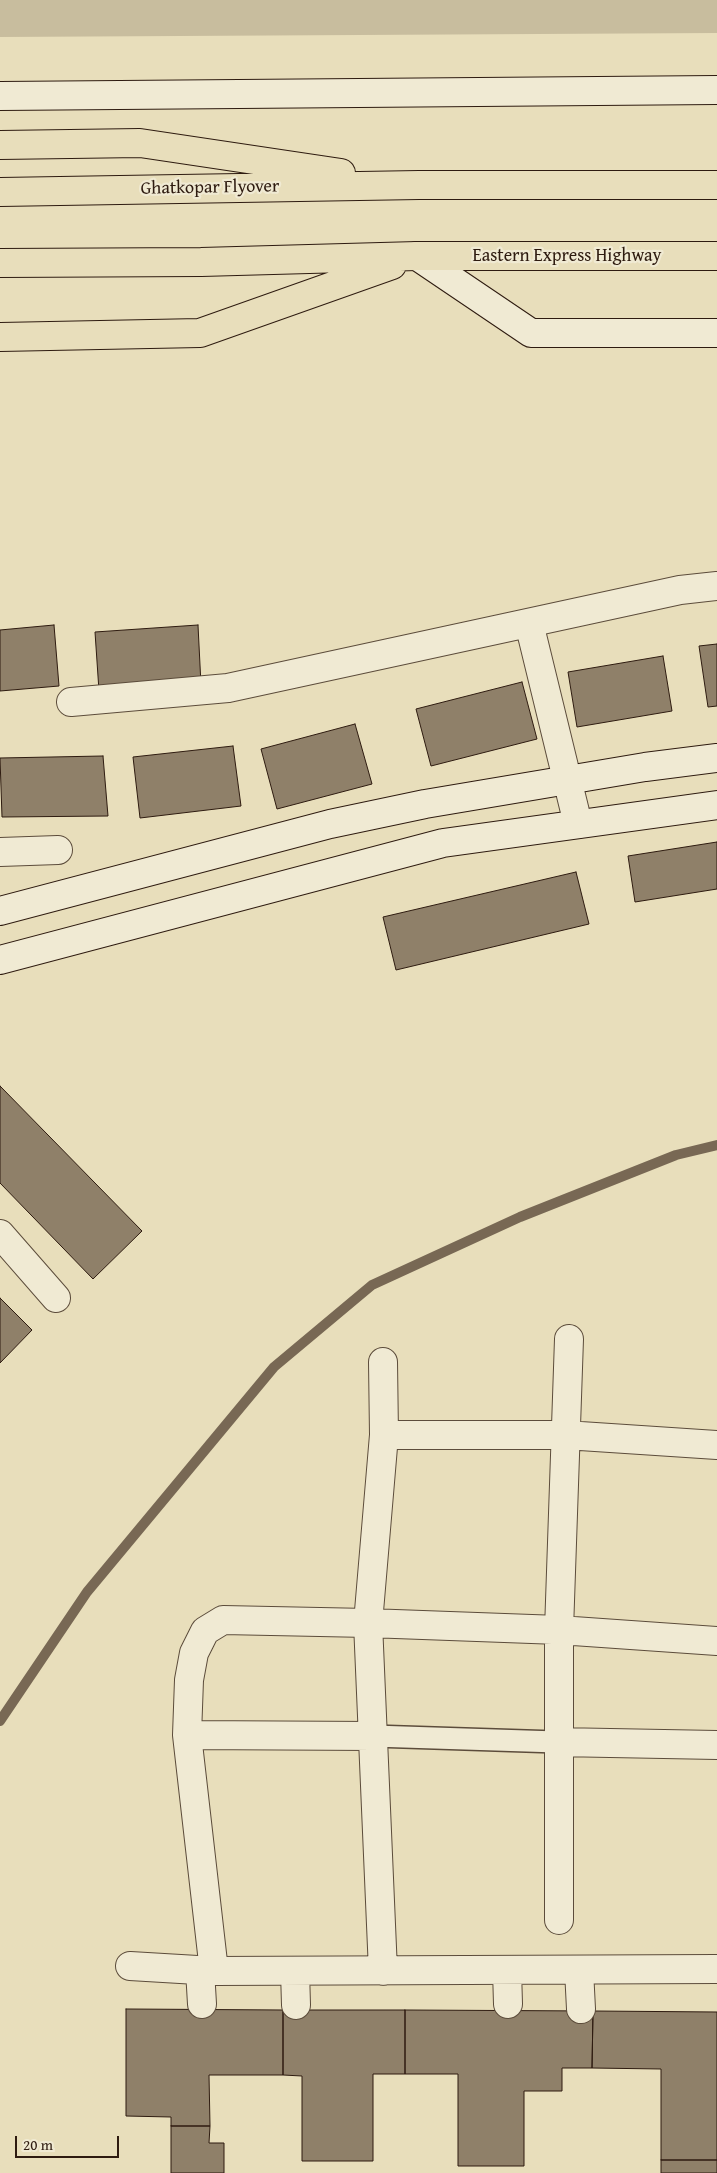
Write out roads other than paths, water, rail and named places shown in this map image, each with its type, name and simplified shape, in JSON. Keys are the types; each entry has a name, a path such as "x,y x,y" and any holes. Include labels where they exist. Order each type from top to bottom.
{"highway":[{"path":"0,145 140,143 419,185 717,185"},
{"name":"Ghatkopar Flyover","path":"0,192 419,185"},
{"path":"0,263 201,262 417,256"},
{"path":"0,337 200,333 417,256"},
{"name":"Eastern Express Highway","path":"417,256 717,256"}],"street":[{"path":"0,96 717,90"},
{"path":"417,256 531,332 717,333"},
{"path":"71,702 228,688 680,590 717,586"},
{"path":"529,623 578,824"},
{"path":"0,911 330,824 426,804 567,780 717,758"},
{"path":"0,960 443,843 717,805"},
{"path":"0,852 58,850"},
{"path":"0,1234 56,1298"},
{"path":"559,1920 558,1630 569,1339"},
{"path":"383,1971 368,1623 384,1435 384,1362"},
{"path":"384,1435 565,1435 717,1445"},
{"path":"202,2004 207,1970 187,1735 189,1680 194,1653 205,1632 223,1620 558,1630 717,1641"},
{"path":"187,1735 373,1736"},
{"path":"557,1742 717,1745"},
{"path":"130,1966 207,1970 295,1971 717,1969"},
{"path":"506,1970 508,2004"},
{"path":"579,1970 581,2009"},
{"path":"295,1971 296,2005"}],"lane":[{"path":"373,1736 557,1742"}],"waterway":[{"path":"0,1721 87,1592 274,1367 372,1285 520,1217 676,1155 717,1145"}]}
